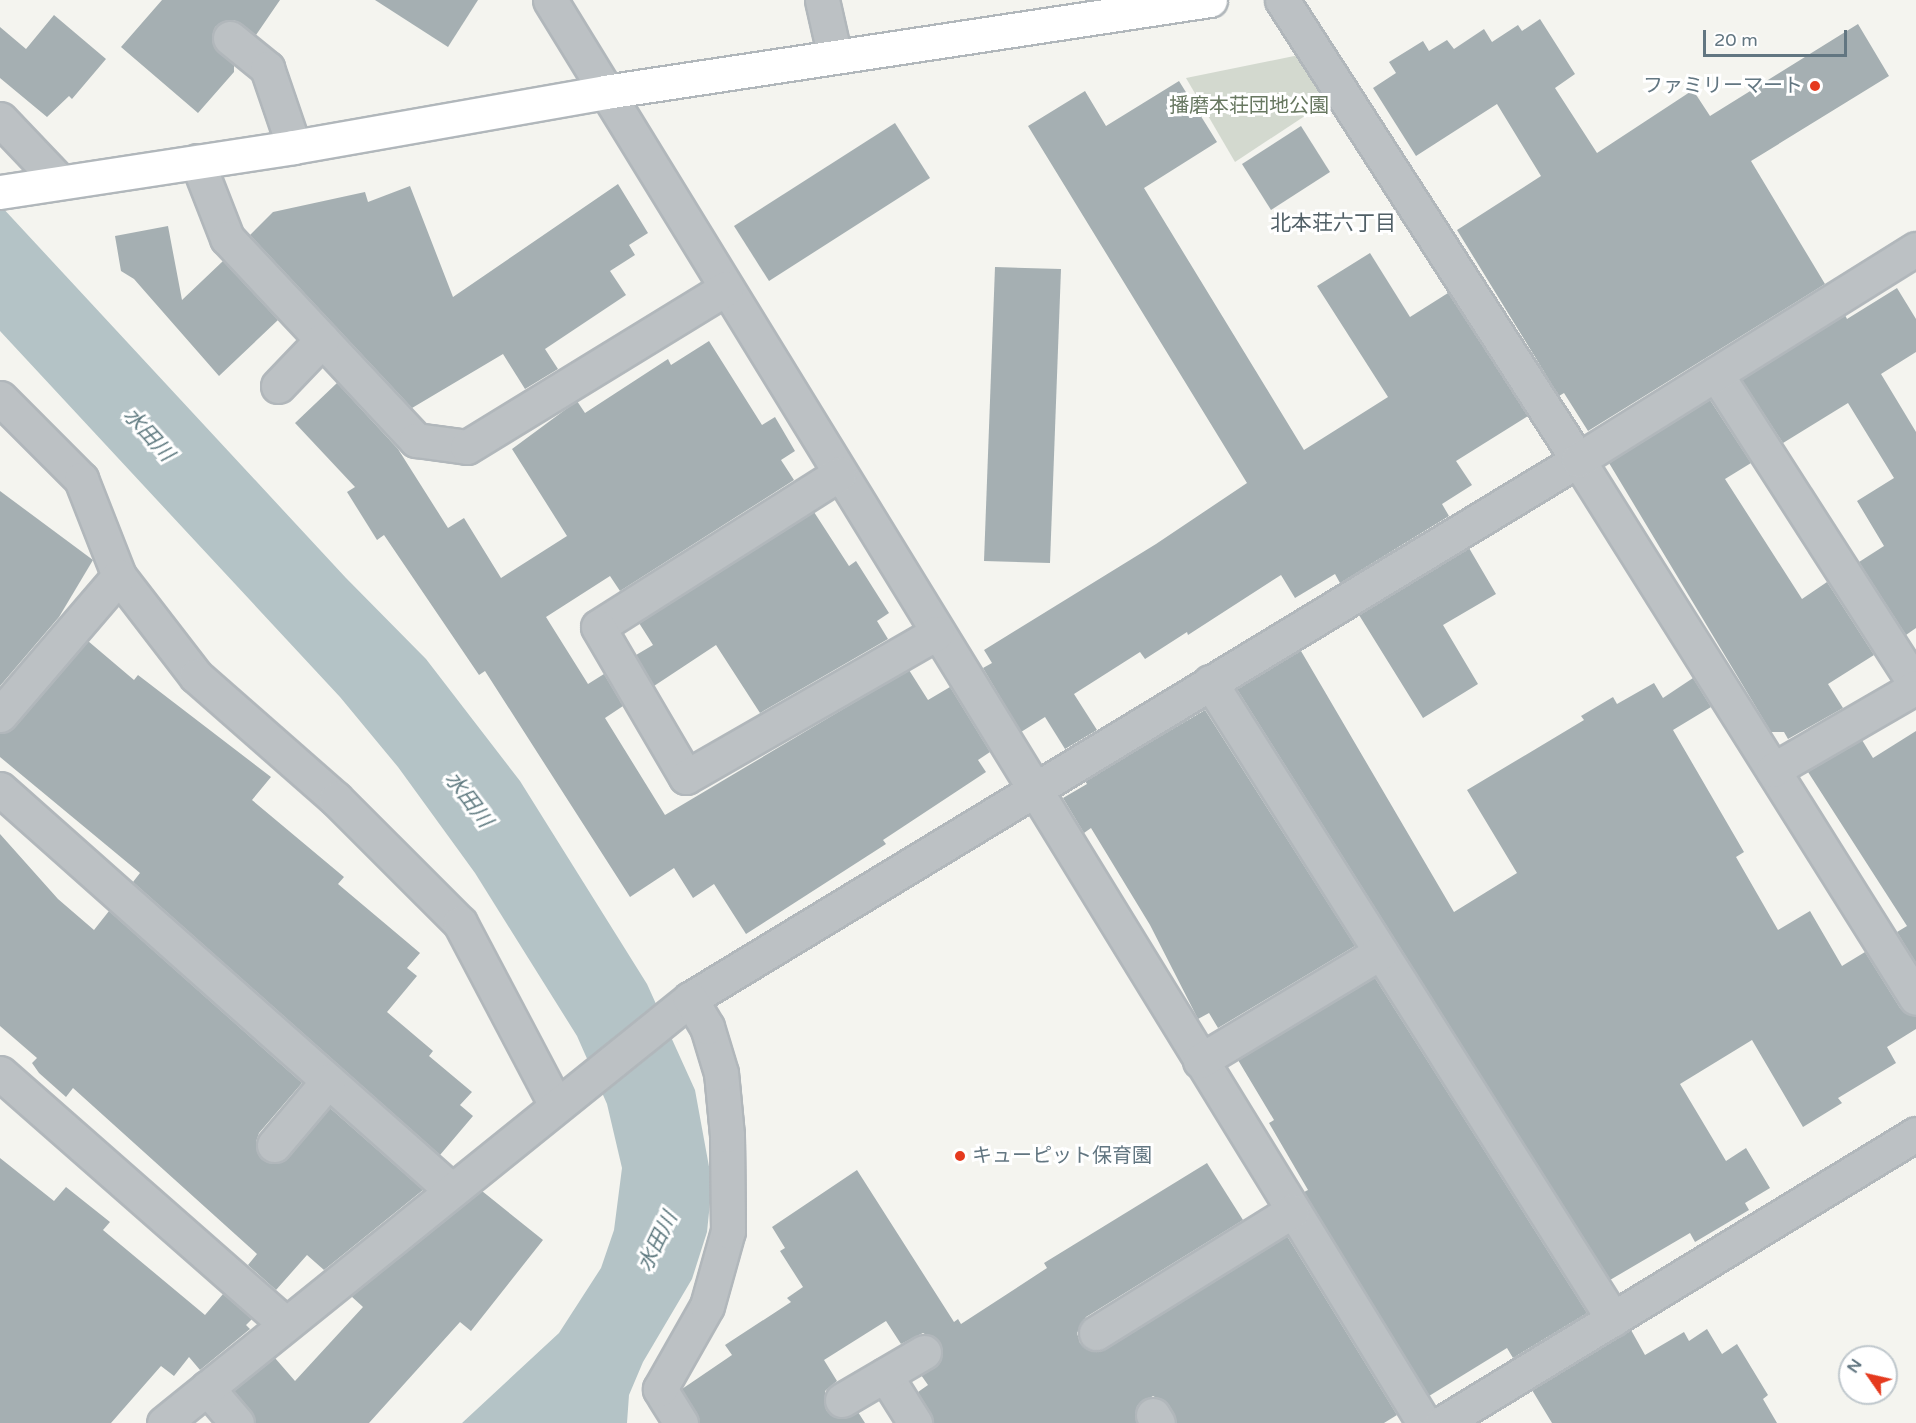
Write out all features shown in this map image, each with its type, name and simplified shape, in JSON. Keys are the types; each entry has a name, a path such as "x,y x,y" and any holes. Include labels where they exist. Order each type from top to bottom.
{"street":[{"path":"550,0 1032,790 1424,1423"},
{"path":"822,0 836,57"},
{"path":"0,192 294,147 605,92 1210,0"},
{"path":"1282,0 1578,460 1916,998"},
{"path":"230,38 267,68 294,147"},
{"path":"0,119 60,182"},
{"path":"198,161 227,238 416,440 467,447 726,288"},
{"path":"164,1423 555,1103 690,999 1578,460 1916,249"},
{"path":"278,386 322,340"},
{"path":"1716,374 1916,687 1773,770"},
{"path":"0,398 81,479 118,576 196,676 336,799 460,922 555,1103"},
{"path":"839,474 598,627 686,777 936,633"},
{"path":"0,715 118,576"},
{"path":"1210,682 1613,1319"},
{"path":"0,789 450,1190"},
{"path":"1200,1061 1381,952"},
{"path":"681,1423 660,1389 707,1306 728,1231 727,1135 721,1073 707,1027 690,999"},
{"path":"0,1073 285,1323"},
{"path":"274,1145 328,1081"},
{"path":"1442,1423 1916,1134"},
{"path":"1096,1333 1292,1211"},
{"path":"842,1400 924,1352"},
{"path":"885,1375 915,1423"},
{"path":"207,1388 237,1423"}],"green space":[{"name":"播磨本荘団地公園","path":"1299,55 1326,102 1235,162 1186,78"}],"water":[{"name":"水田川","path":"0,205 346,578 426,659 520,781 647,984 695,1090 712,1183 707,1232 692,1279 643,1362 629,1395 627,1423 462,1423 559,1333 601,1268 614,1230 622,1168 607,1104 577,1036 475,873 398,767 340,697 0,331"}],"building":[{"path":"162,0 280,0 256,35 234,20 215,27 213,45 234,65 234,72 198,113 121,47"},
{"path":"375,0 478,0 448,47"},
{"path":"54,15 106,59 72,99 69,96 47,117 0,78 0,27 26,49"},
{"path":"1540,19 1575,74 1555,88 1597,153 1693,90 1710,116 1858,24 1889,76 1751,161 1825,284 1588,431 1564,393 1559,396 1457,230 1541,176 1497,104 1416,156 1373,88 1396,73 1389,62 1423,41 1429,51 1447,40 1454,49 1484,29 1492,42 1518,25 1522,31"},
{"path":"1179,81 1217,142 1144,188 1304,450 1388,397 1317,286 1370,253 1410,317 1448,293 1528,416 1456,461 1472,485 1442,504 1449,516 1340,583 1335,574 1295,598 1281,575 1188,635 1187,632 1145,659 1140,652 1074,694 1097,730 1065,749 1045,717 1021,732 983,668 992,663 984,650 1156,544 1247,483 1028,126 1085,91 1106,126"},
{"path":"895,123 930,178 769,281 734,226"},
{"path":"1301,126 1330,172 1271,210 1242,164"},
{"path":"618,184 648,233 629,245 635,255 610,271 626,295 545,349 558,369 525,389 503,354 412,408 250,235 273,212 365,192 368,202 410,186 453,297"},
{"path":"168,226 182,300 223,261 278,320 219,376 134,279 121,271 115,236"},
{"path":"995,267 1061,269 1050,563 984,561"},
{"path":"1897,288 1916,319 1916,352 1881,374 1916,432 1916,628 1906,635 1859,562 1884,546 1857,501 1894,478 1848,403 1783,443 1742,380 1845,315 1847,319"},
{"path":"709,341 762,425 775,417 795,451 781,460 794,480 620,591 610,576 546,617 588,684 604,674 623,706 605,718 665,815 909,670 928,700 950,687 990,752 978,760 986,772 883,840 886,844 746,934 714,884 693,898 674,868 630,897 485,671 479,675 384,535 377,540 347,492 355,487 295,423 337,383 398,449 448,528 464,518 501,578 567,536 512,449 577,401 585,413 668,359 671,365"},
{"path":"1710,400 1751,463 1725,479 1802,599 1827,582 1874,655 1828,684 1843,708 1788,739 1784,732 1771,732 1609,463"},
{"path":"0,491 93,560 59,617 0,686"},
{"path":"814,512 849,566 856,561 889,613 877,621 888,639 760,713 716,645 654,686 636,655 653,645 639,623"},
{"path":"1469,548 1496,594 1443,625 1478,684 1423,718 1359,615"},
{"path":"88,641 134,680 138,675 271,777 252,800 344,877 338,884 420,953 407,968 417,976 387,1012 433,1051 429,1056 472,1092 460,1105 473,1116 440,1155 133,882 140,873 0,757 0,733 14,727"},
{"path":"1301,651 1454,912 1517,873 1467,790 1584,720 1581,716 1613,697 1617,704 1654,683 1663,698 1693,678 1711,707 1673,730 1744,852 1736,857 1778,930 1810,911 1842,966 1865,952 1900,1008 1916,1017 1916,1029 1887,1047 1896,1063 1838,1098 1842,1103 1803,1127 1752,1040 1680,1084 1726,1161 1746,1148 1770,1188 1745,1203 1749,1210 1695,1242 1690,1233 1610,1280 1237,689"},
{"path":"1205,710 1355,946 1218,1028 1209,1013 1198,1019 1150,925 1091,828 1084,833 1063,798 1087,784 1085,781"},
{"path":"1916,731 1916,963 1897,932 1907,926 1808,772 1862,740 1873,758"},
{"path":"0,834 58,899 94,930 109,911 302,1083 259,1133 256,1142 262,1159 271,1163 288,1157 330,1108 423,1190 324,1270 307,1255 276,1290 248,1265 257,1254 73,1088 66,1097 39,1073 32,1063 37,1058 0,1026"},
{"path":"1375,978 1587,1313 1513,1358 1507,1348 1429,1396 1304,1192 1308,1190 1269,1123 1274,1120 1238,1060"},
{"path":"0,1158 54,1201 66,1187 110,1222 103,1230 205,1315 223,1294 252,1319 246,1325 250,1329 200,1370 189,1357 174,1376 161,1366 111,1423 0,1423"},
{"path":"1207,1163 1243,1220 1086,1317 1077,1333 1080,1343 1096,1352 1106,1349 1287,1236 1397,1415 1384,1423 1177,1423 1169,1405 1153,1396 1137,1406 1136,1423 934,1423 918,1392 928,1385 921,1375 941,1361 940,1343 923,1333 901,1344 886,1321 824,1360 837,1381 825,1391 826,1410 842,1419 858,1412 865,1423 700,1423 682,1389 732,1355 725,1345 791,1302 787,1298 803,1287 780,1251 785,1248 772,1227 857,1170 954,1322 958,1319 961,1324 1047,1268 1044,1263"},
{"path":"482,1191 543,1240 471,1331 460,1322 369,1423 255,1423 251,1411 234,1391 275,1358 295,1381 363,1307 351,1296"},
{"path":"1707,1329 1722,1354 1737,1344 1768,1395 1763,1399 1777,1423 1552,1423 1532,1390 1631,1330 1645,1355 1684,1332 1689,1341"}],"place":[{"name":"ファミリーマート","path":"1815,86"},
{"name":"キューピット保育園","path":"960,1156"}],"district":[{"name":"北本荘六丁目","path":"1333,224"}]}
